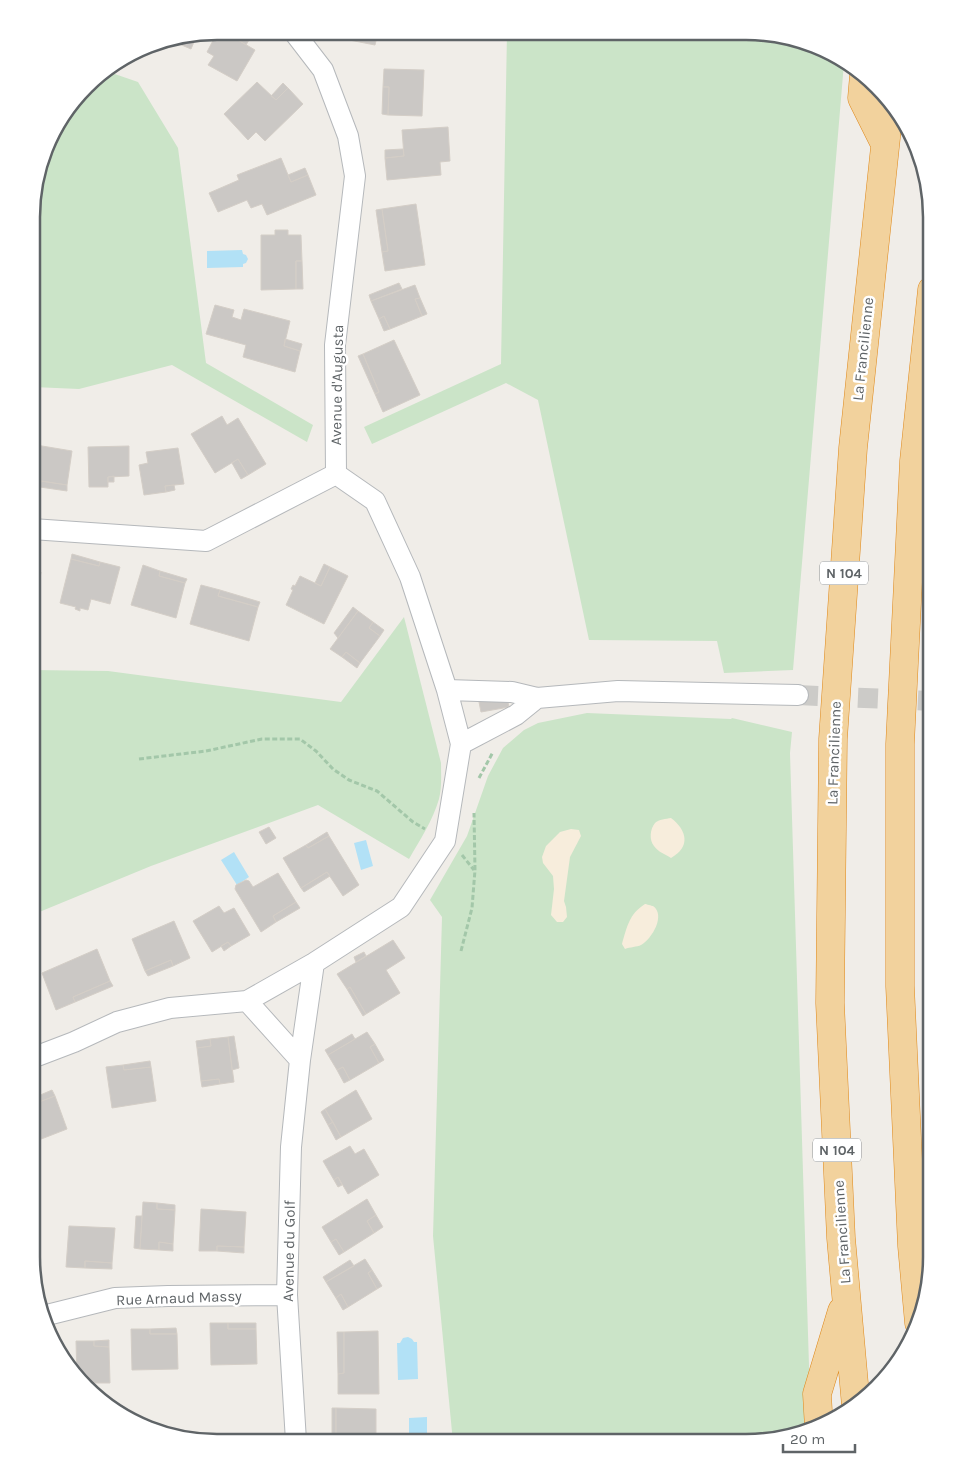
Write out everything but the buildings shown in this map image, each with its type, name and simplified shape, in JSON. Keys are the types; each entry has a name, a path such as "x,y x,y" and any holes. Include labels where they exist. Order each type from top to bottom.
{"highway":[{"path":"863,84 862,98 885,144"},
{"name":"La Francilienne","path":"855,1397 841,1238 830,1003 833,739 853,448 889,112"},
{"path":"917,1302 912,1246 900,986 900,744 914,461 923,376"},
{"path":"818,1419 817,1394 846,1297"}],"street":[{"name":"Avenue d'Augusta","path":"300,40 323,70 348,136 355,176 335,345 336,474"},
{"path":"40,530 206,540 336,474 375,501 410,577 447,690 461,744 445,841 401,907 314,963 247,1001 170,1008 117,1022 40,1055"},
{"path":"447,690 512,692 536,698 618,691 798,695"},
{"path":"461,744 516,715 536,698"},
{"name":"Avenue du Golf","path":"296,1434 287,1295 291,1147 300,1060 314,963"},
{"path":"247,1001 300,1060"},
{"name":"Rue Arnaud Massy","path":"49,1314 115,1298 287,1295"}],"path":[{"path":"138,759 206,751 262,739 300,740 316,751 333,769 349,780 377,791 413,822 445,841 463,856 475,870"},
{"path":"477,786 492,753 497,748"},
{"path":"461,951 472,908 475,870 474,812"}],"green space":[{"path":"507,40 758,40 781,43 803,49 825,58 843,69 793,670 724,673 717,641 589,640 538,400 506,383 372,444 364,427 501,364"},
{"path":"113,73 138,82 178,148 206,363 313,425 307,442 172,365 79,389 40,387 40,205 43,182 58,138 76,109"},
{"path":"404,617 441,763 439,799 426,830 409,859 318,805 151,866 40,912 40,670 108,671 341,702"},
{"path":"587,713 732,718 792,732 790,753 811,1422 781,1431 758,1434 452,1434 433,1236 442,917 430,900 467,836 488,776 503,748 524,730 538,723"}],"sand":[{"path":"671,818 681,828 684,844 682,849 671,858 652,844 651,834 655,823"},
{"path":"571,829 579,830 581,836 570,857 564,901 567,917 563,922 557,922 551,915 554,889 553,876 543,863 542,857 546,846 560,832"},
{"path":"645,904 653,906 657,910 658,921 656,927 645,942 639,946 625,949 622,944 629,921 635,912"}],"water":[{"path":"242,250 248,259 243,264 243,267 207,268 207,251"},
{"path":"366,840 373,866 361,870 354,843"},
{"path":"234,852 249,877 237,885 221,860"},
{"path":"408,1337 417,1342 418,1379 398,1380 397,1343 400,1343 403,1338"},
{"path":"427,1417 427,1434 409,1434 409,1418"}],"tunnel":[{"path":"798,695 923,701"}]}
